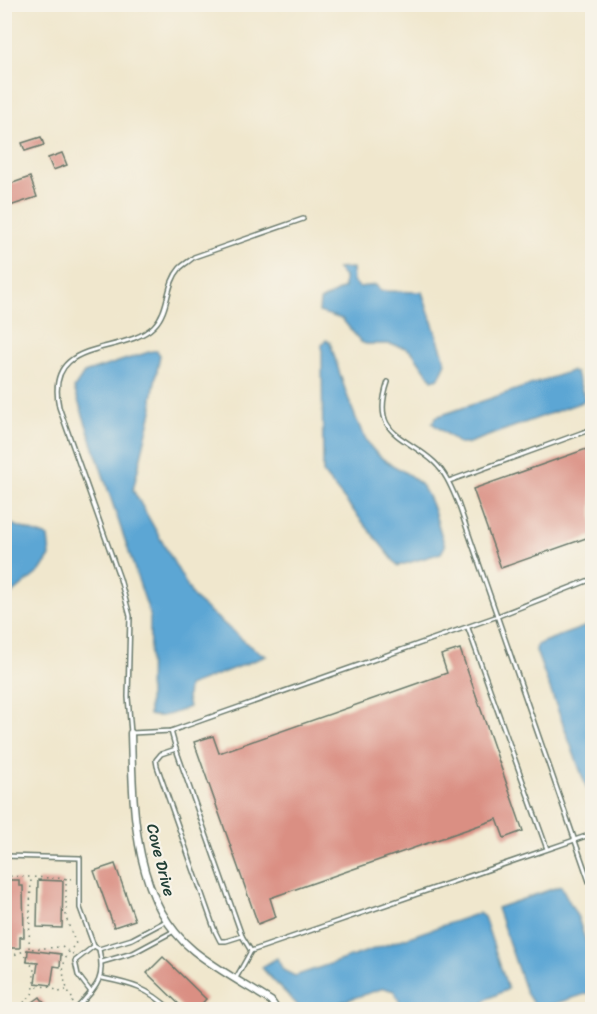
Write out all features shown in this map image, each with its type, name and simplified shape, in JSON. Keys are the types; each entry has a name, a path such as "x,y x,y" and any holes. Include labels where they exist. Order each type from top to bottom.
{"street":[{"name":"Cove Drive","path":"131,733 133,795 141,851 151,890 167,920 193,950 271,1001 277,1010"}],"lane":[{"path":"303,219 195,257 179,269 171,285 166,310 153,327 94,349 67,363 57,378 56,391 59,407 120,579 130,616 128,697 131,733 171,731 468,627 592,579"},
{"path":"388,382 382,406 387,424 400,440 435,463 448,481 498,616 592,890"},
{"path":"448,481 592,429"},
{"path":"468,627 547,849"},
{"path":"171,731 242,936 251,951"},
{"path":"176,749 161,754 156,760 157,766 211,920 220,940 226,941 242,936"},
{"path":"236,978 251,951 592,834"},
{"path":"4,856 80,858 80,908 94,946 99,949 102,978 75,1010"},
{"path":"99,949 132,939 167,920"},
{"path":"102,962 133,953 176,930"},
{"path":"91,992 78,975 75,961 94,946"},
{"path":"102,978 136,985 171,1010"},
{"path":"163,1010 166,1005"}],"path":[{"path":"4,876 80,879"},
{"path":"14,1010 32,997 36,987 34,967 25,960 28,949 30,877"},
{"path":"66,878 66,918 76,944 69,951 62,974 66,990 74,1001 66,1010"},
{"path":"4,959 28,949 42,951 62,947 79,958"},
{"path":"36,987 49,986 59,992 66,990"}],"water":[{"path":"352,268 353,281 359,287 376,285 380,291 422,292 446,363 439,378 432,380 413,353 406,348 361,342 342,319 319,312 320,301 344,288 344,277 337,269"},
{"path":"326,340 330,342 353,411 370,446 387,462 418,482 428,495 445,546 441,553 398,566 323,473 322,345"},
{"path":"157,351 160,355 152,398 153,407 133,490 194,598 251,647 266,656 188,686 189,707 159,716 149,715 150,615 74,388 84,373"},
{"path":"571,371 576,373 585,399 582,402 466,444 460,444 432,423 436,417"},
{"path":"5,522 48,537 50,556 40,571 5,600"},
{"path":"592,624 592,789 587,789 536,651 537,645 543,642"},
{"path":"561,886 578,918 592,960 592,992 537,1009 526,993 497,908"},
{"path":"479,913 484,917 508,989 487,999 478,1009 404,1009 394,991 384,988 320,1009 301,1009 262,967 277,958 283,970 295,976"}],"building":[{"path":"41,137 44,145 25,151 22,143"},
{"path":"62,153 67,165 53,170 48,158"},
{"path":"30,177 37,197 4,208 4,186"},
{"path":"592,447 592,536 501,568 473,489"},
{"path":"460,649 523,831 504,838 497,819 270,898 276,917 258,924 194,742 213,736 219,753 447,673 441,655"},
{"path":"115,864 135,920 114,927 94,871"},
{"path":"4,880 19,880 19,886 23,886 24,937 20,937 20,948 4,948"},
{"path":"38,880 63,881 62,928 37,927"},
{"path":"28,950 61,954 60,967 54,966 51,985 35,983 38,963 27,962"},
{"path":"163,957 206,999 196,1010 185,1010 147,973"},
{"path":"40,997 49,1010 22,1010"}]}
